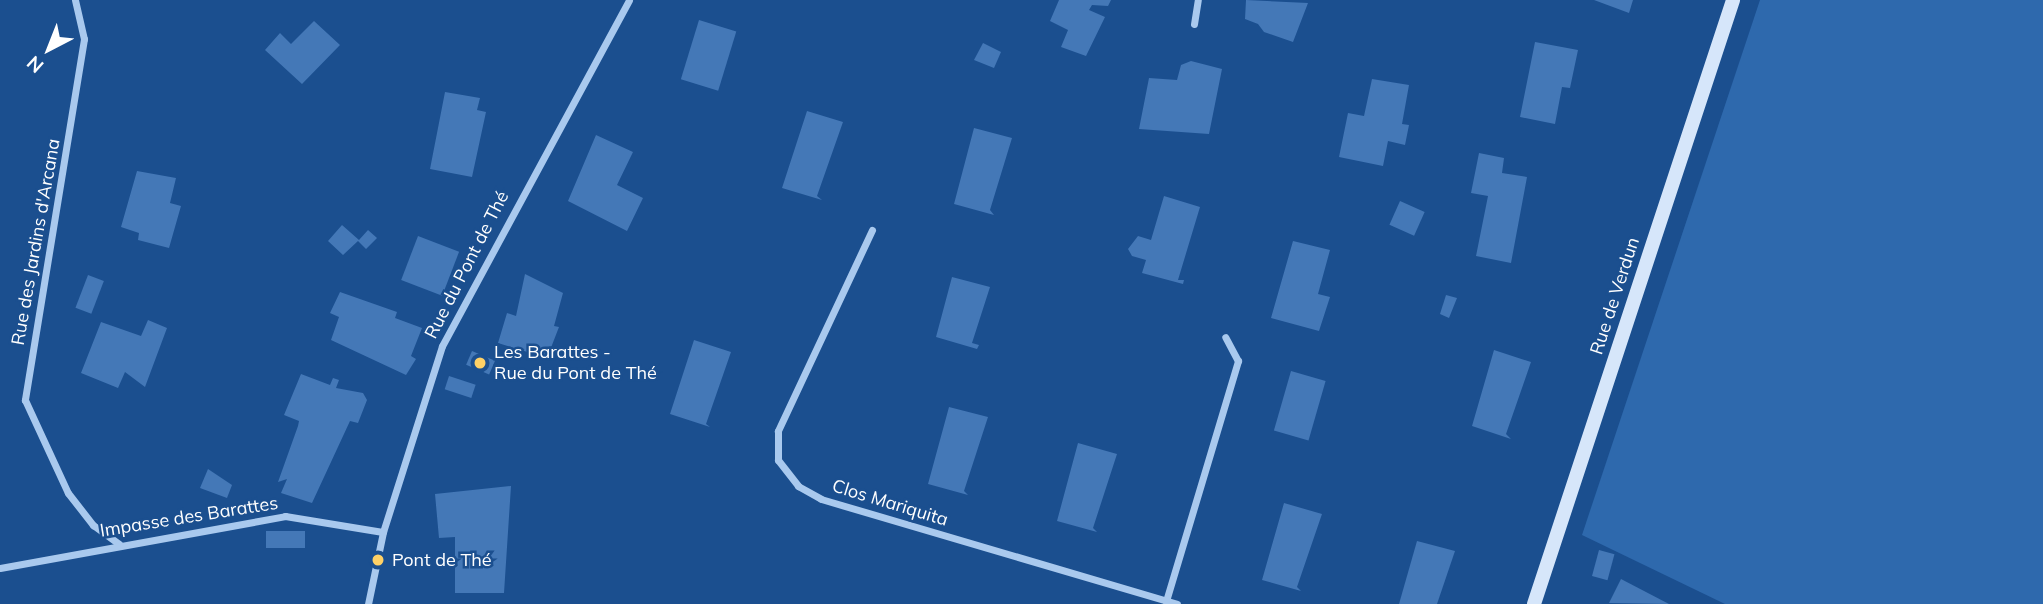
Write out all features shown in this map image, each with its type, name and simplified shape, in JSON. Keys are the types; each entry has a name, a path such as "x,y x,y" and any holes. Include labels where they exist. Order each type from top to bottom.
{"main road":[{"name":"Rue de Verdun","path":"1534,604 1733,0"}],"street":[{"name":"Rue des Jardins d'Arcana","path":"75,0 84,38 25,400 68,493 93,525 119,544"},
{"name":"Rue du Pont de Thé","path":"368,604 383,532 442,346 629,0"},
{"path":"1194,24 1198,0"},
{"name":"Clos Mariquita","path":"872,230 778,431 778,460 798,486 821,499 1177,604"},
{"path":"1166,601 1238,361 1225,337"},
{"name":"Impasse des Barattes","path":"0,568 119,544 285,516 383,532"}],"shaded area":[{"path":"1760,0 2043,0 2043,604 1725,604 1582,535"}],"building":[{"path":"1059,0 1111,0 1108,6 1092,5 1089,10 1105,17 1086,56 1061,47 1068,30 1050,21"},
{"path":"1246,0 1308,3 1293,42 1264,32 1258,24 1245,19"},
{"path":"1594,0 1633,0 1629,13"},
{"path":"699,20 736,31 718,91 681,79"},
{"path":"314,21 340,45 302,84 265,50 280,33 291,44"},
{"path":"1535,42 1578,50 1570,88 1562,87 1555,124 1520,117"},
{"path":"983,43 1001,52 994,68 974,60"},
{"path":"1191,61 1222,69 1209,134 1139,129 1149,78 1177,80 1181,65"},
{"path":"1372,79 1409,85 1402,124 1409,125 1405,145 1388,141 1383,166 1339,157 1348,113 1364,116"},
{"path":"445,92 480,98 477,110 486,112 472,177 430,169"},
{"path":"807,111 843,122 817,196 822,200 782,188"},
{"path":"974,128 1012,138 990,210 994,215 954,204"},
{"path":"596,135 633,152 617,185 643,198 627,231 568,201"},
{"path":"1479,153 1504,158 1502,173 1527,177 1511,263 1476,256 1488,196 1471,193"},
{"path":"137,171 176,178 170,203 181,206 169,248 138,240 139,233 121,227"},
{"path":"1164,196 1200,207 1178,280 1184,280 1183,284 1142,273 1146,260 1132,256 1128,249 1138,236 1151,240"},
{"path":"1400,201 1425,212 1414,236 1389,225"},
{"path":"342,225 359,240 368,230 377,238 366,249 358,241 343,255 328,241"},
{"path":"418,236 459,252 442,296 401,280"},
{"path":"1293,241 1330,250 1318,294 1330,297 1319,331 1271,318"},
{"path":"525,274 563,293 554,326 559,327 547,358 498,343 507,313 516,316"},
{"path":"88,275 104,281 91,314 75,308"},
{"path":"952,277 990,287 972,343 979,345 977,349 936,337"},
{"path":"340,292 397,312 395,318 422,328 411,356 416,359 406,375 331,340 339,317 330,313"},
{"path":"1446,295 1457,298 1449,318 1440,314"},
{"path":"148,320 167,328 145,387 125,372 118,388 81,373 101,322 141,336"},
{"path":"694,340 731,352 706,424 710,427 670,414"},
{"path":"1494,350 1531,362 1506,434 1511,439 1472,426"},
{"name":"Les Barattes - Rue du Pont de Thé","path":"472,351 495,361 489,375 466,365"},
{"path":"1291,371 1326,381 1309,441 1274,431"},
{"path":"301,374 330,385 333,378 339,380 336,388 363,393 367,400 358,423 350,421 312,503 281,493 287,479 278,482 299,421 284,415"},
{"path":"449,376 476,385 471,398 445,389"},
{"path":"949,407 988,417 964,491 968,495 928,484"},
{"path":"1078,443 1117,454 1093,528 1097,532 1057,521"},
{"path":"208,469 232,485 227,498 200,488"},
{"path":"511,486 504,593 455,593 455,537 439,538 435,494"},
{"path":"1284,503 1322,514 1297,587 1301,591 1262,580"},
{"path":"266,531 305,531 305,548 266,548"},
{"path":"1417,541 1455,551 1437,604 1399,604"},
{"path":"1599,550 1614,554 1607,580 1592,576"},
{"path":"1621,579 1669,604 1609,603"}],"place":[{"name":"Les Barattes - Rue du Pont de Thé","path":"480,363"},
{"name":"Pont de Thé","path":"378,560"}]}
